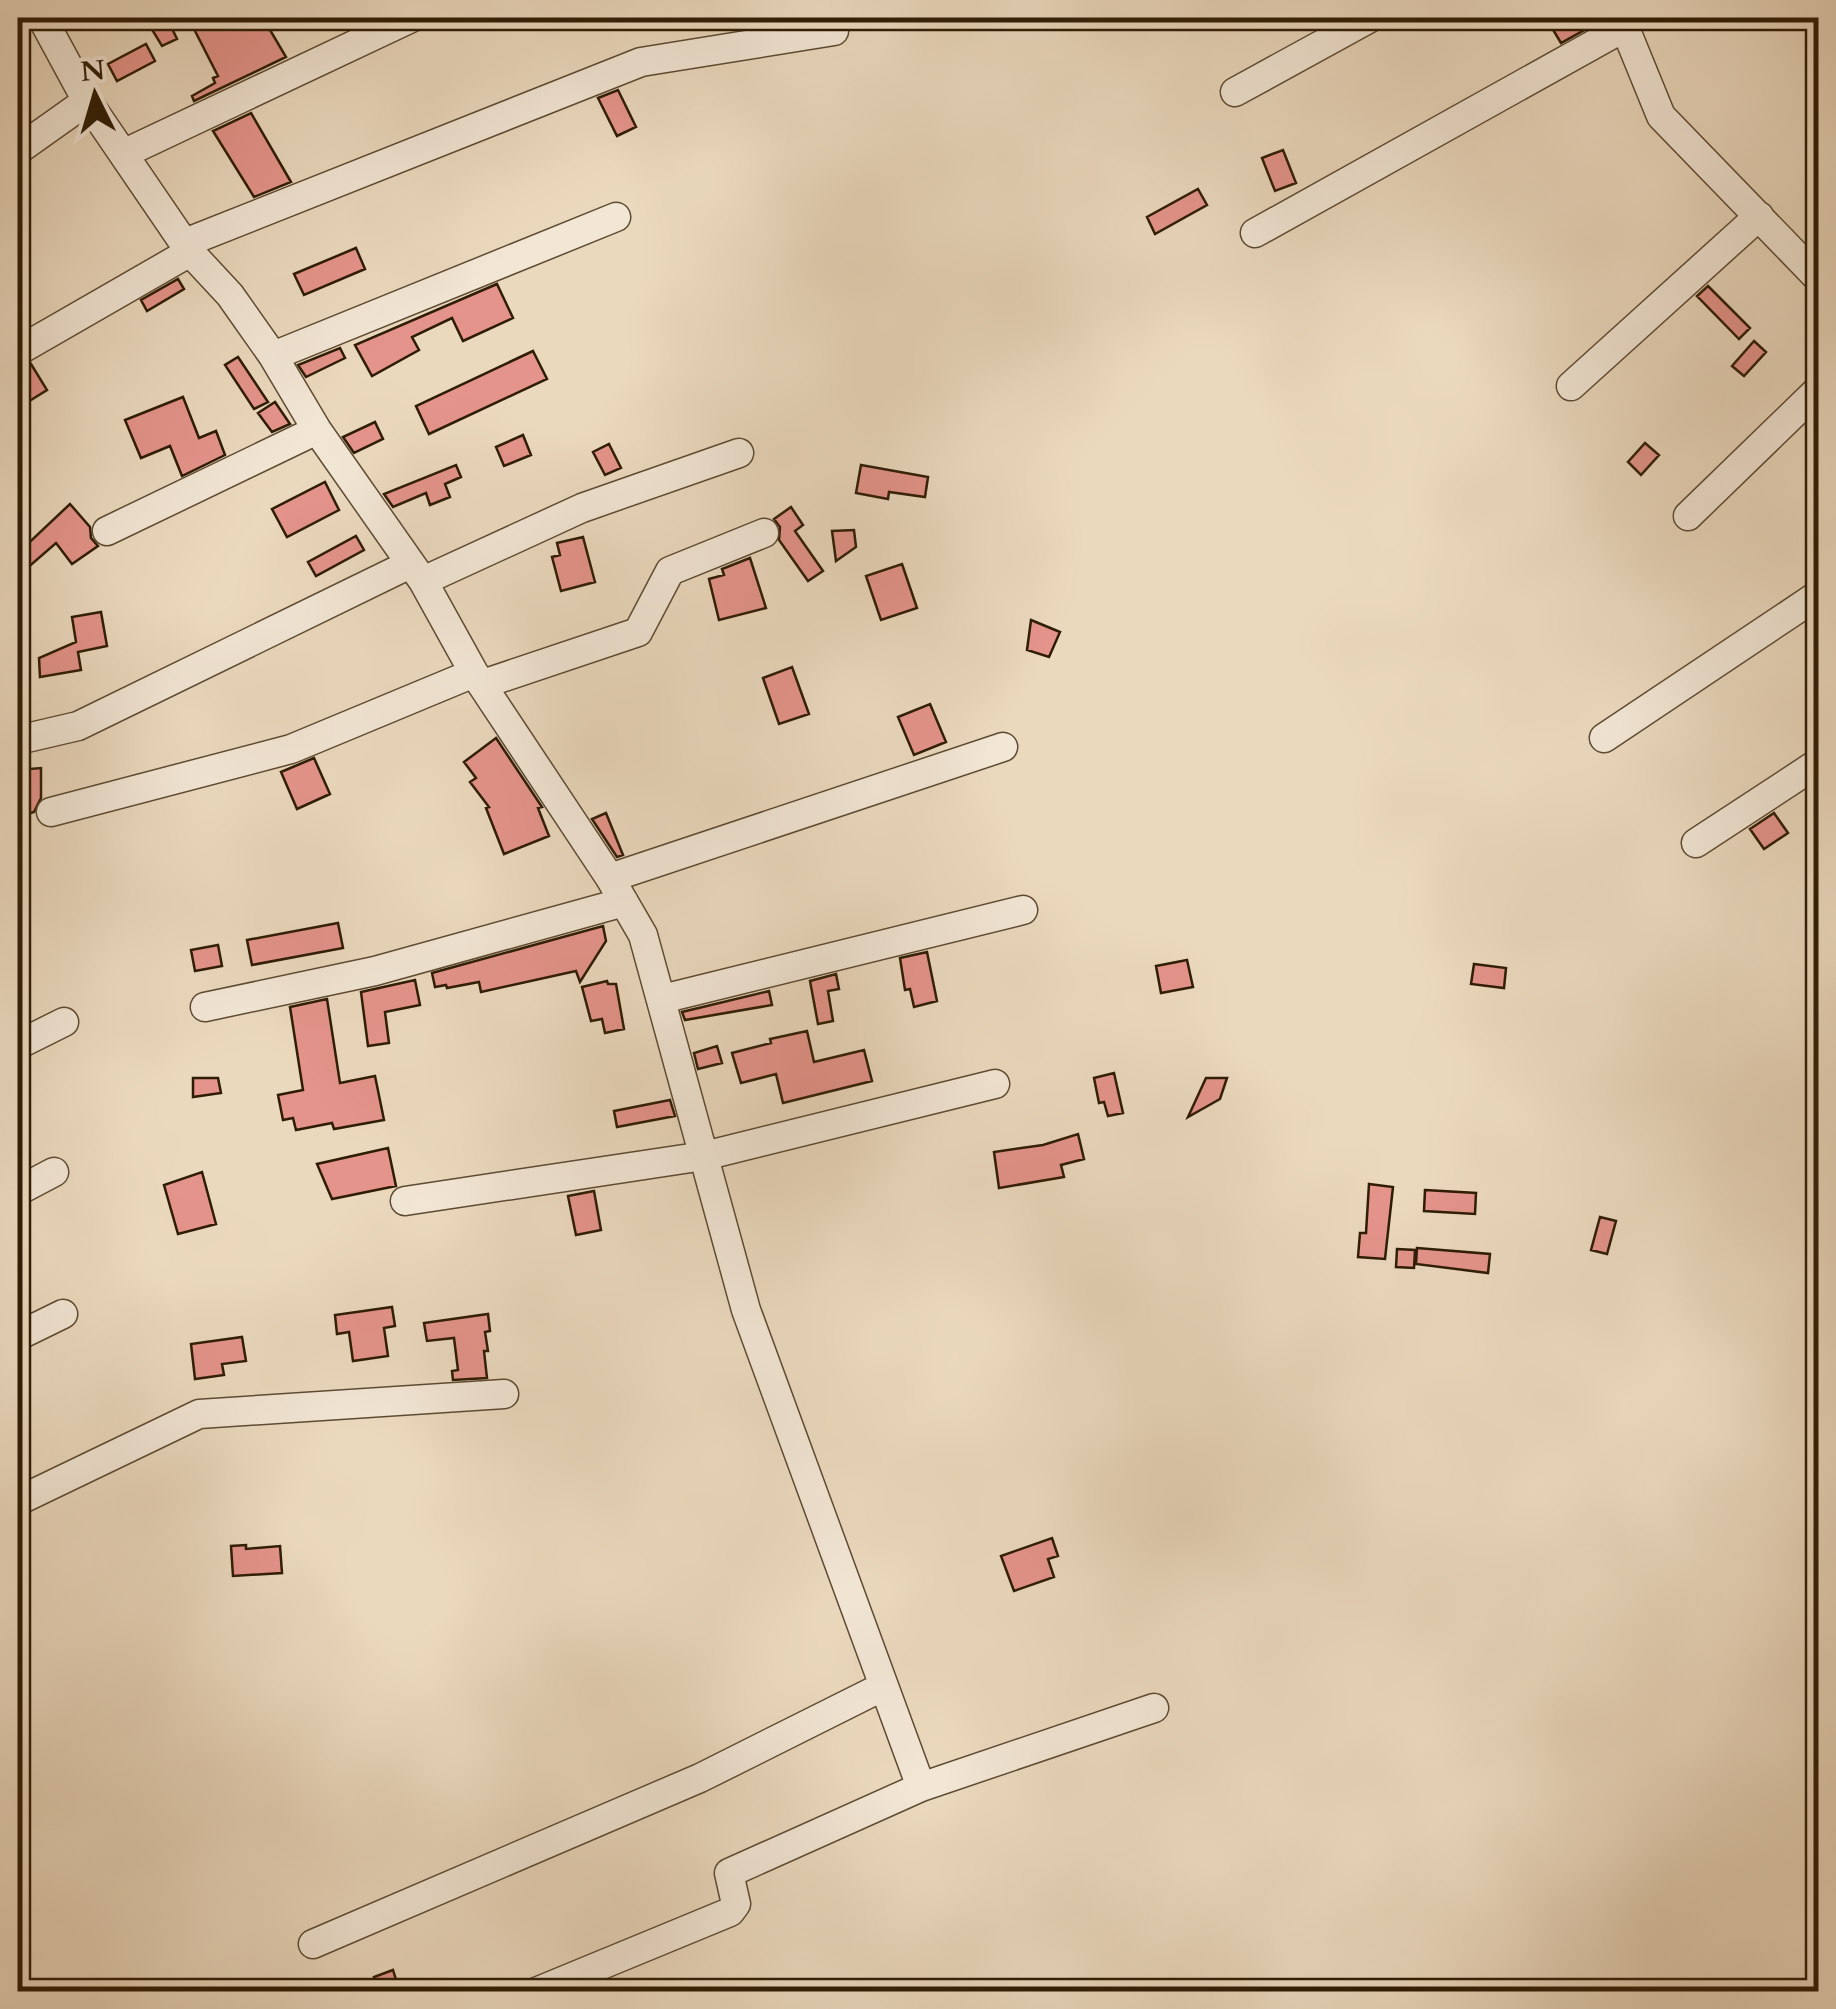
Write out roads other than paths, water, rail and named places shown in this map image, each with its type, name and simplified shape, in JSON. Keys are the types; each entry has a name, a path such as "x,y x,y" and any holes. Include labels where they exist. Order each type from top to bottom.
{"street":[{"path":"42,18 87,100 188,248 230,295 273,356 317,430 416,573 643,935 746,1310 922,1787"},
{"path":"124,154 411,18"},
{"path":"1235,92 1370,18"},
{"path":"1255,233 1623,22 1662,116 1818,278"},
{"path":"18,351 188,248 641,62 834,31"},
{"path":"18,150 87,100"},
{"path":"1571,386 1759,216"},
{"path":"273,356 616,217"},
{"path":"1688,516 1818,390"},
{"path":"108,531 317,430"},
{"path":"18,740 78,726 416,573 738,453"},
{"path":"52,812 292,749 479,678 638,632 670,572 764,533"},
{"path":"1604,738 1818,596"},
{"path":"206,1006 376,972 617,890 1003,747"},
{"path":"1696,842 1818,764"},
{"path":"662,999 1023,910"},
{"path":"18,1045 64,1022"},
{"path":"406,1200 704,1156 995,1084"},
{"path":"18,1190 54,1172"},
{"path":"18,1336 63,1314"},
{"path":"18,1502 199,1414 504,1394"},
{"path":"313,1944 700,1778 884,1686"},
{"path":"536,1992 730,1912 736,1904 729,1873 922,1787 1154,1708"}]}
